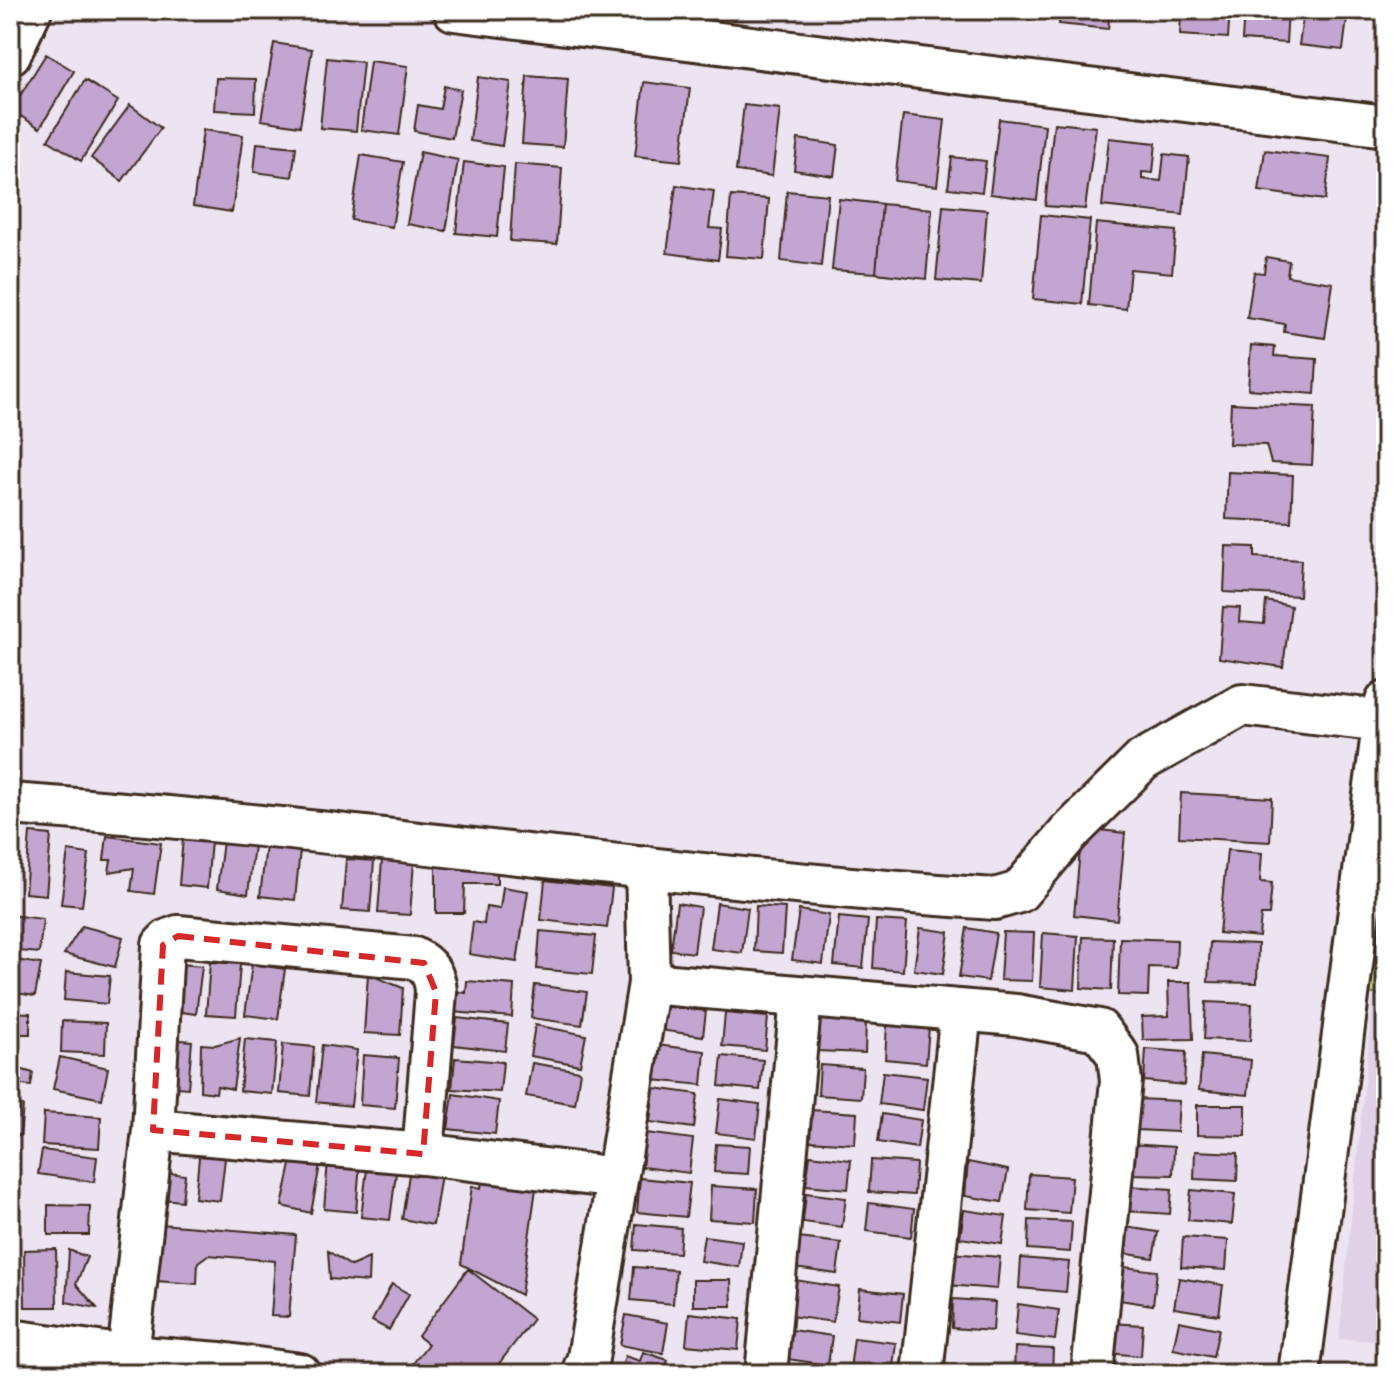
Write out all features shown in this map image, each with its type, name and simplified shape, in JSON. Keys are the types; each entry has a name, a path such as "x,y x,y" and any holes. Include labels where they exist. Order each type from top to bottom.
{"street":[{"path":"10,54 31,10"},
{"path":"454,10 634,21 1386,126"},
{"path":"1299,1374 1386,702"},
{"path":"10,804 104,810 646,867 995,899 1019,892 1069,833 1143,760 1242,705 1385,721"},
{"path":"582,1374 588,1358 649,983 646,867"},
{"path":"128,1356 153,1130 163,945 168,940 178,936 414,958 424,963 435,977 436,992 423,1154"},
{"path":"649,983 1016,1015 1099,1030 1118,1055 1121,1081 1092,1374"},
{"path":"766,1374 801,998"},
{"path":"922,1374 961,1011"},
{"path":"153,1130 423,1154 617,1178"},
{"path":"10,1340 220,1368 300,1374"}],"highlighted area":[{"path":"178,936 424,963 436,992 423,1154 153,1130 163,945"}],"shaded area":[{"path":"1386,869 1386,1342 1339,1339"}],"green space":[{"path":"1386,866 1386,996 1367,993"}],"building":[{"path":"144,10 175,10 172,19"},
{"path":"933,10 988,10 987,17"},
{"path":"1004,10 1048,10 1048,17 1004,13"},
{"path":"1060,10 1110,10 1108,29 1059,24"},
{"path":"1181,10 1230,10 1228,38 1180,35"},
{"path":"1244,10 1288,10 1286,43 1242,40"},
{"path":"1304,10 1348,10 1343,50 1299,45"},
{"path":"274,43 312,49 300,126 261,120"},
{"path":"46,54 74,71 40,128 11,110"},
{"path":"327,58 363,62 356,131 320,128"},
{"path":"370,61 408,66 399,135 361,130"},
{"path":"527,76 568,79 563,147 522,144"},
{"path":"478,77 511,82 502,146 470,141"},
{"path":"216,78 256,79 255,112 214,110"},
{"path":"85,80 118,101 81,161 48,140"},
{"path":"644,82 690,88 681,161 635,156"},
{"path":"444,86 461,90 452,138 414,131 418,105 440,109"},
{"path":"130,105 161,128 122,181 91,158"},
{"path":"744,105 780,109 772,176 736,171"},
{"path":"903,115 945,120 937,186 895,181"},
{"path":"999,119 1045,125 1037,200 990,194"},
{"path":"1054,123 1096,127 1085,209 1045,206"},
{"path":"203,130 243,135 232,212 193,206"},
{"path":"1109,138 1156,143 1153,173 1142,172 1142,179 1161,181 1164,154 1189,157 1183,215 1102,206"},
{"path":"798,139 838,145 834,176 794,170"},
{"path":"257,143 296,147 292,177 254,172"},
{"path":"1265,150 1330,158 1325,200 1259,191"},
{"path":"420,152 458,160 446,231 407,224"},
{"path":"361,155 403,162 392,227 351,220"},
{"path":"952,157 986,161 982,192 948,188"},
{"path":"464,162 504,167 497,237 456,233"},
{"path":"515,164 562,168 557,244 510,241"},
{"path":"676,185 714,191 709,228 722,229 718,260 667,253"},
{"path":"787,191 828,195 821,266 781,261"},
{"path":"731,196 769,199 764,259 726,256"},
{"path":"839,199 882,204 876,273 832,270"},
{"path":"882,204 932,209 926,279 876,273"},
{"path":"943,206 987,210 981,284 936,280"},
{"path":"1041,215 1090,220 1082,304 1033,299"},
{"path":"1096,223 1176,231 1172,273 1130,269 1126,309 1089,305"},
{"path":"1266,257 1289,261 1287,276 1333,283 1325,338 1284,332 1285,324 1247,318 1254,272 1264,273"},
{"path":"1251,345 1275,347 1274,356 1317,359 1315,394 1248,389"},
{"path":"1231,403 1315,407 1312,465 1271,463 1266,445 1229,444"},
{"path":"1228,472 1293,475 1291,522 1226,519"},
{"path":"1226,546 1255,547 1255,557 1301,560 1299,596 1224,592"},
{"path":"1266,601 1291,606 1283,667 1219,658 1223,607 1240,608 1239,622 1264,624"},
{"path":"1181,793 1272,798 1270,842 1179,837"},
{"path":"1082,828 1125,833 1117,920 1074,915"},
{"path":"30,833 51,835 46,895 25,893"},
{"path":"107,836 161,843 154,894 131,891 134,868 109,872 111,860 104,860"},
{"path":"183,838 211,841 207,888 179,885"},
{"path":"223,841 254,845 248,894 217,889"},
{"path":"266,846 300,850 295,900 260,896"},
{"path":"1227,850 1262,853 1260,882 1272,883 1269,915 1261,915 1259,937 1219,933"},
{"path":"68,851 89,854 82,906 61,904"},
{"path":"346,859 374,861 370,912 342,910"},
{"path":"382,860 414,862 410,915 378,913"},
{"path":"436,865 497,866 497,884 465,884 464,913 436,913"},
{"path":"545,880 612,888 607,928 541,920"},
{"path":"503,887 528,891 517,962 469,954 473,922 484,924 486,907 500,909"},
{"path":"677,903 700,907 694,953 671,950"},
{"path":"717,903 748,908 742,953 711,949"},
{"path":"756,906 785,908 782,953 754,951"},
{"path":"799,910 829,915 823,964 792,960"},
{"path":"10,915 43,919 39,953 10,950"},
{"path":"839,917 868,920 863,968 834,965"},
{"path":"876,920 907,922 903,971 873,968"},
{"path":"82,926 123,937 115,967 64,954"},
{"path":"920,928 949,932 943,974 914,970"},
{"path":"967,928 996,933 988,981 959,977"},
{"path":"540,931 596,936 592,974 537,969"},
{"path":"1003,932 1034,933 1032,981 1000,980"},
{"path":"1043,933 1078,936 1075,990 1040,987"},
{"path":"1083,937 1113,938 1111,990 1081,988"},
{"path":"1120,938 1177,940 1176,968 1149,967 1148,996 1118,995"},
{"path":"1210,942 1258,944 1257,983 1208,982"},
{"path":"10,959 41,964 35,996 10,992"},
{"path":"210,962 240,964 236,1016 206,1014"},
{"path":"180,964 202,966 196,1014 174,1011"},
{"path":"252,964 285,969 278,1019 245,1015"},
{"path":"66,972 110,976 107,1004 64,1000"},
{"path":"368,974 403,988 400,1035 364,1033"},
{"path":"467,981 514,985 512,1017 452,1012 454,991 466,993"},
{"path":"1168,982 1191,982 1193,1039 1143,1040 1142,1017 1169,1016"},
{"path":"535,985 587,992 582,1025 531,1018"},
{"path":"1206,1002 1252,1004 1250,1041 1204,1039"},
{"path":"662,1006 706,1011 703,1036 659,1030"},
{"path":"10,1012 30,1013 30,1034 10,1034"},
{"path":"725,1013 768,1017 765,1050 722,1046"},
{"path":"818,1017 866,1019 865,1053 817,1051"},
{"path":"457,1018 508,1024 505,1051 454,1045"},
{"path":"62,1021 106,1023 105,1054 61,1052"},
{"path":"887,1024 929,1027 926,1063 885,1059"},
{"path":"535,1025 586,1035 580,1065 530,1056"},
{"path":"240,1038 233,1089 217,1086 216,1093 200,1091 201,1044 215,1045"},
{"path":"168,1039 192,1041 188,1088 164,1086"},
{"path":"245,1039 277,1042 272,1094 240,1091"},
{"path":"283,1044 314,1047 310,1096 279,1093"},
{"path":"322,1045 357,1050 351,1106 316,1102"},
{"path":"657,1045 705,1051 702,1085 653,1080"},
{"path":"1146,1049 1186,1052 1184,1085 1144,1081"},
{"path":"363,1055 399,1058 395,1108 360,1105"},
{"path":"1202,1055 1251,1060 1248,1095 1199,1090"},
{"path":"722,1056 763,1060 760,1090 719,1086"},
{"path":"60,1057 108,1068 102,1099 53,1089"},
{"path":"455,1058 503,1062 500,1092 452,1089"},
{"path":"532,1063 580,1071 575,1104 526,1096"},
{"path":"820,1065 863,1068 861,1098 818,1095"},
{"path":"10,1066 33,1073 31,1086 10,1084"},
{"path":"883,1072 927,1077 923,1110 879,1104"},
{"path":"654,1088 698,1094 694,1128 650,1122"},
{"path":"453,1094 499,1101 495,1134 448,1129"},
{"path":"720,1099 760,1104 756,1138 716,1133"},
{"path":"1138,1099 1179,1101 1177,1132 1136,1130"},
{"path":"10,1104 23,1106 20,1136 10,1135"},
{"path":"1197,1105 1246,1105 1246,1136 1197,1135"},
{"path":"811,1110 857,1113 855,1144 809,1141"},
{"path":"44,1113 101,1117 99,1148 42,1145"},
{"path":"882,1114 921,1120 917,1148 878,1142"},
{"path":"646,1133 693,1139 689,1173 642,1167"},
{"path":"716,1144 750,1146 748,1174 714,1172"},
{"path":"1130,1144 1174,1147 1173,1175 1129,1174"},
{"path":"200,1147 226,1150 220,1201 195,1198"},
{"path":"42,1150 97,1157 94,1182 38,1174"},
{"path":"1195,1151 1238,1153 1237,1181 1194,1179"},
{"path":"810,1155 851,1160 848,1189 806,1185"},
{"path":"345,1159 351,1168 360,1162 356,1212 324,1209 328,1161"},
{"path":"292,1160 320,1165 311,1213 282,1206"},
{"path":"871,1160 916,1163 914,1195 869,1192"},
{"path":"368,1161 397,1165 390,1220 361,1217"},
{"path":"968,1162 1008,1170 1002,1202 965,1196"},
{"path":"484,1166 538,1174 521,1295 461,1264 472,1186 481,1188"},
{"path":"410,1168 441,1174 433,1225 402,1219"},
{"path":"155,1171 185,1175 182,1201 152,1198"},
{"path":"1029,1174 1072,1177 1069,1213 1027,1210"},
{"path":"640,1178 690,1183 686,1217 637,1212"},
{"path":"711,1186 757,1189 755,1222 709,1219"},
{"path":"1127,1186 1172,1189 1170,1214 1125,1211"},
{"path":"1191,1190 1235,1194 1232,1224 1188,1220"},
{"path":"806,1193 846,1198 842,1227 803,1222"},
{"path":"10,1194 16,1195 13,1227 10,1227"},
{"path":"869,1203 914,1209 911,1237 866,1231"},
{"path":"48,1205 90,1206 89,1235 48,1235"},
{"path":"964,1210 1006,1216 1002,1244 960,1238"},
{"path":"1029,1220 1072,1222 1070,1252 1028,1249"},
{"path":"160,1224 296,1235 289,1317 271,1316 275,1261 208,1255 198,1262 197,1284 156,1281"},
{"path":"636,1224 681,1228 679,1253 634,1250"},
{"path":"1120,1226 1158,1232 1153,1258 1116,1252"},
{"path":"704,1236 742,1241 739,1267 700,1261"},
{"path":"1183,1237 1228,1240 1226,1270 1181,1267"},
{"path":"798,1238 841,1243 837,1274 794,1268"},
{"path":"56,1249 57,1307 25,1307 24,1250"},
{"path":"69,1250 87,1257 76,1284 97,1308 66,1302"},
{"path":"328,1251 351,1266 369,1258 368,1282 330,1279"},
{"path":"950,1253 1000,1257 997,1289 947,1285"},
{"path":"1021,1258 1069,1262 1066,1292 1019,1288"},
{"path":"1116,1266 1157,1271 1153,1305 1112,1299"},
{"path":"634,1267 676,1270 673,1304 631,1300"},
{"path":"468,1269 533,1319 491,1374 405,1374 428,1344 418,1336"},
{"path":"1179,1278 1223,1285 1219,1315 1174,1308"},
{"path":"693,1280 731,1280 732,1306 693,1306"},
{"path":"795,1280 839,1287 833,1322 790,1316"},
{"path":"392,1284 409,1294 389,1330 372,1321"},
{"path":"860,1289 903,1294 900,1322 857,1317"},
{"path":"953,1299 995,1302 993,1331 952,1328"},
{"path":"1018,1304 1059,1310 1055,1340 1015,1335"},
{"path":"689,1313 741,1319 738,1350 686,1345"},
{"path":"626,1315 668,1323 663,1353 620,1345"},
{"path":"1179,1321 1219,1329 1213,1357 1173,1349"},
{"path":"1109,1323 1143,1325 1141,1356 1107,1353"},
{"path":"785,1329 832,1336 828,1365 781,1358"},
{"path":"854,1338 896,1343 892,1374 850,1369"},
{"path":"1015,1347 1053,1349 1052,1374 1014,1374"},
{"path":"643,1352 668,1360 664,1374 620,1374 625,1356 640,1361"},
{"path":"1172,1365 1210,1374 1170,1374"},
{"path":"706,1367 735,1367 735,1374 706,1374"},
{"path":"1139,1367 1139,1374 1103,1374 1102,1368"}]}
